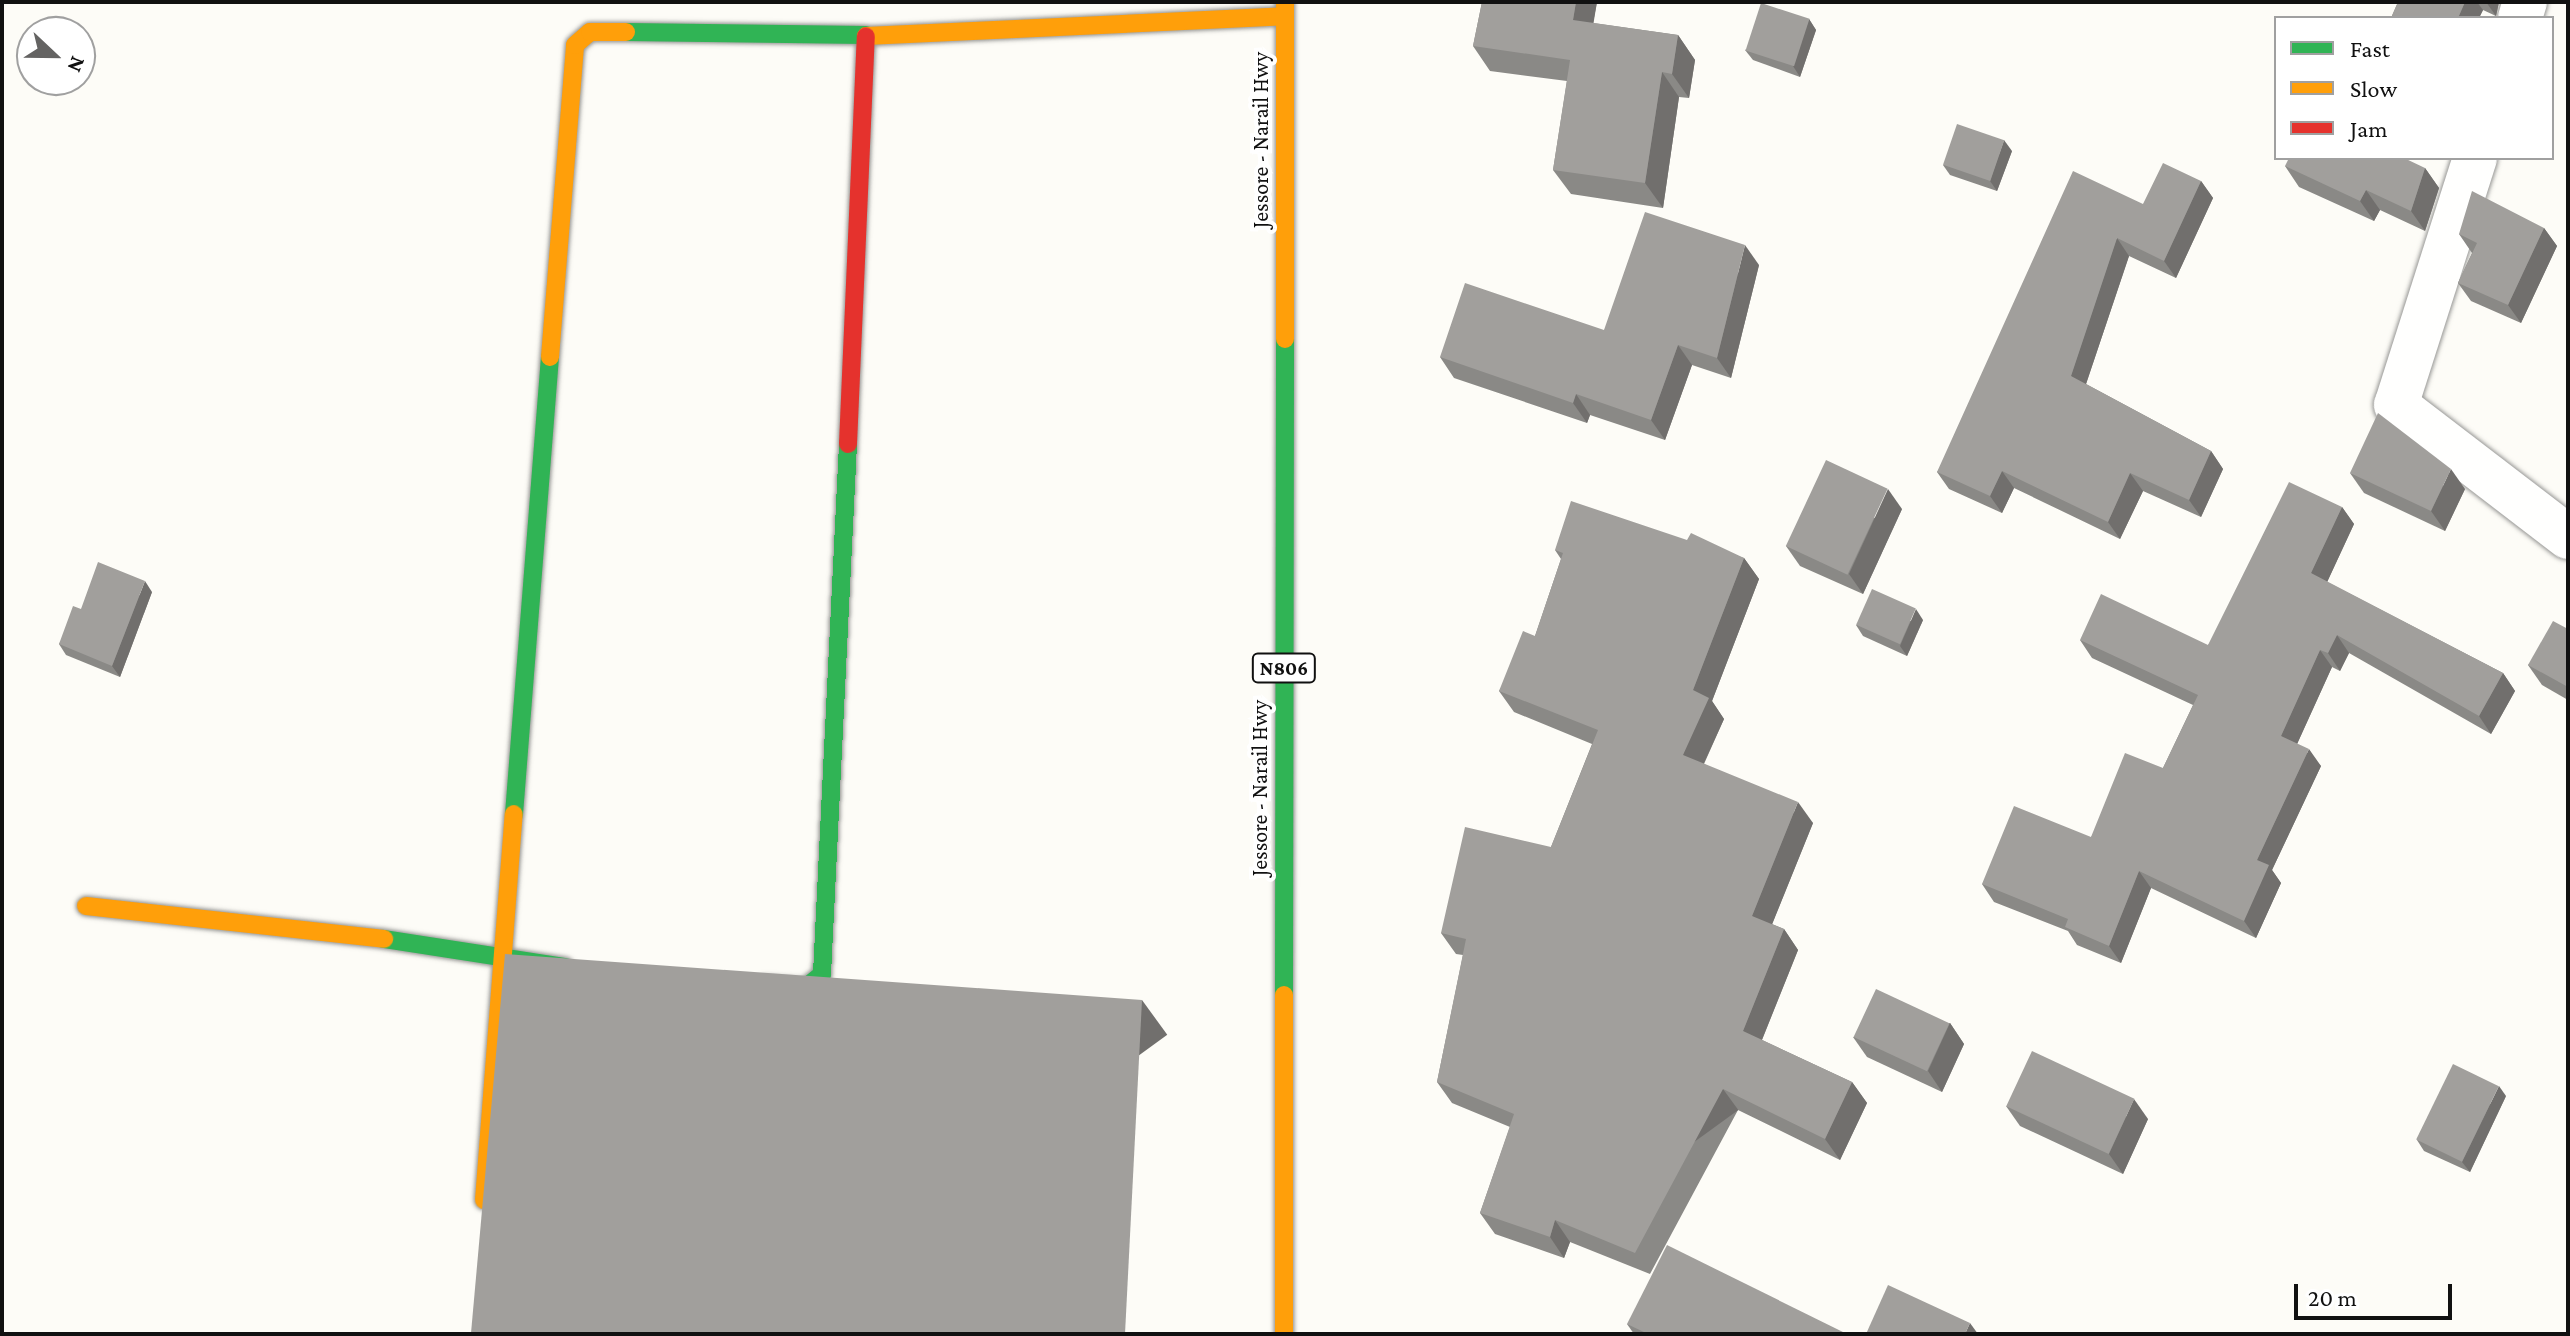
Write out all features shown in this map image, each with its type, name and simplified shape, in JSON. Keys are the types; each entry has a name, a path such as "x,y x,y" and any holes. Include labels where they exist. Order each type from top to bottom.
{"main road":[{"path":"482,1225 500,962 575,45 590,32 866,35 1285,9"},
{"name":"Jessore - Narail Hwy","path":"1284,1334 1285,9"},
{"path":"744,983 805,988 822,974 825,953 866,35"},
{"path":"86,906 454,947 500,962 591,970"}],"street":[{"path":"2474,160 2396,405 2568,537"}],"building":[{"path":"1482,2 1576,2 1573,20 1678,35 1672,74 1662,72 1645,183 1553,170 1570,60 1473,46"},
{"path":"2398,2 2465,2 2459,16 2392,16"},
{"path":"1761,3 1810,19 1794,66 1746,51"},
{"path":"1957,124 2004,140 1990,181 1943,165"},
{"path":"2288,160 2408,160 2425,168 2411,211 2366,190 2360,201 2285,166"},
{"path":"2163,163 2201,181 2164,261 2117,238 2071,376 2211,451 2189,500 2130,473 2108,522 2002,471 1990,496 1937,472 2073,171 2143,204"},
{"path":"2472,191 2544,228 2508,305 2458,283 2477,243 2459,234"},
{"path":"1645,212 1745,245 1717,358 1678,345 1651,420 1576,394 1573,403 1440,357 1465,283 1604,330"},
{"path":"2378,413 2451,469 2431,511 2350,473"},
{"path":"1826,460 1888,489 1847,575 1786,546"},
{"path":"2289,482 2342,507 2311,573 2503,673 2479,716 2337,635 2328,653 2320,650 2281,736 2309,749 2257,860 2269,865 2244,921 2139,871 2109,946 2065,927 2068,919 1982,884 2014,806 2091,837 2125,753 2163,768 2198,695 2080,640 2101,594 2208,645"},
{"path":"1571,501 1687,540 1691,533 1744,558 1693,690 1709,698 1683,755 1798,802 1752,916 1784,929 1743,1031 1852,1082 1825,1139 1723,1089 1635,1253 1555,1220 1550,1237 1480,1213 1514,1114 1437,1082 1466,939 1441,933 1465,827 1551,847 1598,730 1499,691 1523,631 1535,636 1563,553 1555,550"},
{"path":"98,562 145,581 112,666 59,644 73,606 81,609"},
{"path":"1872,589 1916,609 1900,644 1856,625"},
{"path":"2553,621 2568,629 2568,687 2528,665"},
{"path":"505,954 1142,1000 1125,1334 471,1333"},
{"path":"1876,989 1949,1023 1927,1071 1854,1037"},
{"path":"2032,1051 2134,1099 2109,1154 2006,1106"},
{"path":"2453,1064 2499,1086 2462,1162 2416,1139"},
{"path":"1667,1245 1847,1334 1648,1334 1627,1324"},
{"path":"1888,1285 1970,1323 1965,1334 1866,1334"}],"traffic: fast":[{"path":"626,32 866,35"},
{"path":"1284,995 1285,339"},
{"path":"514,814 550,357"},
{"path":"765,985 805,988 822,974 848,444"},
{"path":"384,939 565,967"}],"traffic: slow":[{"path":"1285,2 1285,339"},
{"path":"866,36 1285,16"},
{"path":"550,357 575,45 590,32 626,32"},
{"path":"484,1200 514,814"},
{"path":"86,906 384,939"},
{"path":"1284,995 1284,1334"}],"traffic: jam":[{"path":"848,444 866,36"}]}
